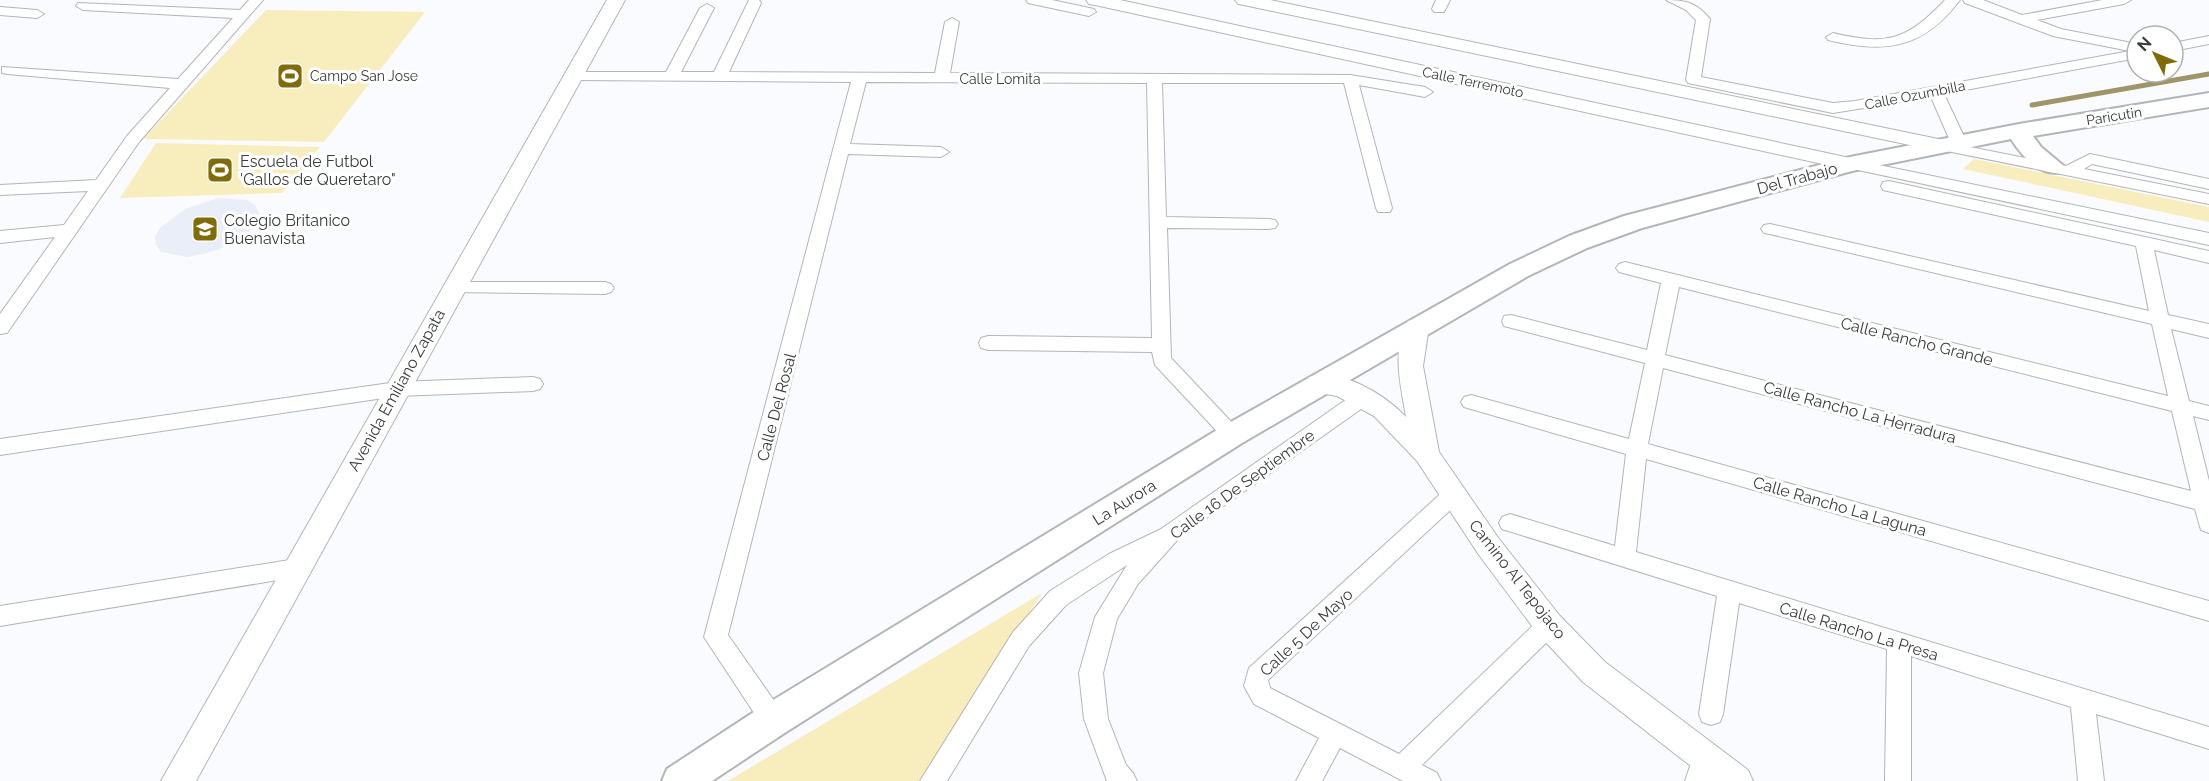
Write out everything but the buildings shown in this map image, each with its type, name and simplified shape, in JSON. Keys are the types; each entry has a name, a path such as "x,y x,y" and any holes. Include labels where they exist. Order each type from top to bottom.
{"main road":[{"name":"Paricutin","path":"2019,131 2209,100"},
{"name":"Del Trabajo","path":"1578,242 1633,222 1850,164 2019,131"},
{"path":"2019,131 2024,145 2036,156 2061,168"},
{"name":"La Aurora","path":"680,781 772,720 1232,435 1519,270 1578,242"}],"street":[{"path":"1,325 132,139 256,0"},
{"name":"Avenida Emiliano Zapata","path":"178,781 616,0"},
{"path":"1034,0 1092,6"},
{"name":"Calle Terremoto","path":"1244,0 1951,145"},
{"name":"Calle Ozumbilla","path":"1673,0 1691,7 1703,18 1693,80 1833,108 1936,92 2125,56"},
{"path":"1833,37 1857,44 1874,44 1911,37 1921,31 1953,0"},
{"path":"1970,0 2058,33 2125,46"},
{"path":"2021,19 2124,0"},
{"path":"720,76 753,3"},
{"path":"83,6 243,14"},
{"name":"Calle Terremoto","path":"1092,6 1850,164"},
{"path":"671,76 706,8"},
{"path":"0,11 37,14"},
{"path":"941,79 952,22"},
{"path":"2058,33 2065,49 2066,66"},
{"path":"2185,45 2209,40"},
{"path":"7,70 180,84"},
{"name":"Calle Lomita","path":"573,76 1350,79 1425,92"},
{"name":"Calle Del Rosal","path":"772,720 716,637 843,149 859,78"},
{"path":"1154,79 1162,360 1232,435"},
{"path":"1350,79 1384,208"},
{"path":"1936,92 1951,145 2209,200"},
{"path":"843,149 942,152"},
{"path":"2061,168 2090,159 2209,184"},
{"path":"1850,164 2209,239"},
{"path":"0,190 100,185"},
{"path":"1889,186 2209,257"},
{"path":"1158,222 1269,224"},
{"path":"1770,229 2209,332"},
{"path":"0,237 68,230"},
{"path":"2144,243 2180,406 2206,503 2209,524"},
{"name":"Calle Rancho Grande","path":"1625,268 2209,413"},
{"path":"1624,558 1637,449 1671,280"},
{"path":"454,288 605,288"},
{"name":"Calle Rancho La Herradura","path":"1511,321 2206,503"},
{"name":"Camino Al Tepojaco","path":"1417,327 1410,366 1426,454"},
{"path":"988,343 1161,345"},
{"path":"0,447 397,389 532,384"},
{"name":"Camino Al Tepojaco","path":"1318,384 1343,388 1383,409 1426,454 1489,547 1550,625 1594,672 1702,769 1736,781"},
{"name":"Calle 16 De Septiembre","path":"1124,781 1116,773 1096,718 1091,673 1106,617 1130,576 1173,530 1364,397"},
{"name":"Calle Rancho La Laguna","path":"1471,402 2209,611"},
{"name":"Calle 5 De Mayo","path":"1428,781 1262,696 1256,686 1257,675 1454,494"},
{"name":"Calle Rancho La Presa","path":"1510,523 2209,738"},
{"path":"933,781 1021,639 1058,598 1117,560 1173,530"},
{"path":"0,616 296,568"},
{"path":"1711,714 1729,591"},
{"path":"1402,768 1550,625"},
{"path":"1898,781 1899,644"},
{"path":"2084,701 2091,781"},
{"path":"1309,781 1335,733"}],"shaded area":[{"name":"Campo San Jose","path":"266,10 425,12 324,142 143,139"},
{"name":"Escuela de Futbol 'Gallos de Queretaro\"","path":"156,143 320,147 282,193 120,198"},
{"path":"1974,159 2209,207 2209,222 1963,169"},
{"name":"Colegio Britanico Buenavista","path":"218,198 247,200 255,205 259,212 257,222 249,232 220,249 203,254 187,257 161,252 156,245 155,236 161,227 185,209"},
{"path":"1042,593 920,781 728,781"}],"waterway":[{"path":"2032,105 2209,74"}],"place":[{"name":"Campo San Jose","path":"290,76"},
{"name":"Escuela de Futbol 'Gallos de Queretaro\"","path":"220,170"},
{"name":"Colegio Britanico Buenavista","path":"205,229"}]}
